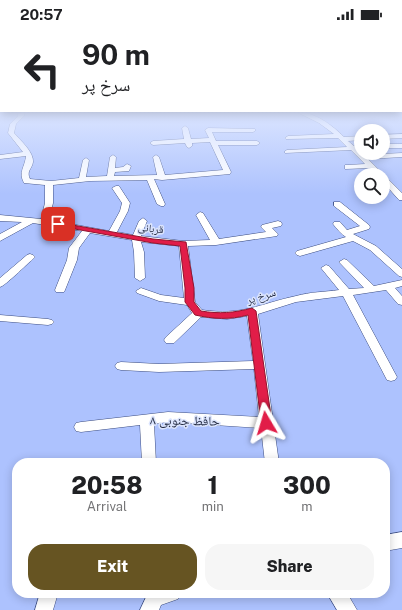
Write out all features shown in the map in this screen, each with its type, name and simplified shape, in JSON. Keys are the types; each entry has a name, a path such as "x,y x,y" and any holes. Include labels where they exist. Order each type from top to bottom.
{"street":[{"path":"16,139 27,154 29,163 24,171 24,177 27,181 49,184 82,179 162,178 227,172 212,139"},
{"path":"343,139 352,148"},
{"path":"153,142 257,143"},
{"path":"390,146 402,146"},
{"path":"287,152 352,148"},
{"path":"297,151 303,158"},
{"path":"0,157 27,154"},
{"path":"390,156 402,155"},
{"path":"110,178 113,157"},
{"path":"156,157 162,178"},
{"path":"82,179 86,160"},
{"path":"365,160 373,168"},
{"path":"348,166 389,164"},
{"path":"111,170 126,169 127,166"},
{"path":"150,178 161,204"},
{"path":"44,222 49,203 49,184"},
{"path":"390,185 402,198"},
{"path":"112,234 124,211 126,203 116,188"},
{"path":"300,253 349,235 366,227 337,204"},
{"path":"200,215 216,242"},
{"name":"قربانی","path":"0,218 32,220 136,238 183,244 216,242 274,234 265,227 278,224"},
{"path":"0,238 32,220"},
{"path":"140,278 139,252 136,238 143,221"},
{"path":"337,224 349,235 373,248 402,274"},
{"path":"60,290 72,260 74,248 88,229"},
{"path":"170,340 186,327 198,313 190,302 183,244"},
{"path":"2,278 30,257"},
{"path":"344,262 372,290"},
{"path":"326,268 347,294 391,377"},
{"name":"سرخ پر","path":"198,313 217,316 238,315 276,303 304,297 347,294 389,287 402,283"},
{"path":"389,287 402,302"},
{"path":"141,290 159,298 190,302"},
{"path":"252,311 271,458"},
{"path":"0,318 48,322"},
{"path":"121,366 159,368 259,365"},
{"name":"حافظ جنوبی ۸","path":"81,427 168,417 266,423"},
{"path":"147,419 149,458"},
{"path":"390,542 402,540"},
{"path":"44,610 48,598"},
{"path":"149,610 155,598"},
{"path":"340,598 348,610"}],"route":[{"path":"58,224 153,241 183,244 190,302 198,313 217,316 238,315 252,311 266,423"}]}
